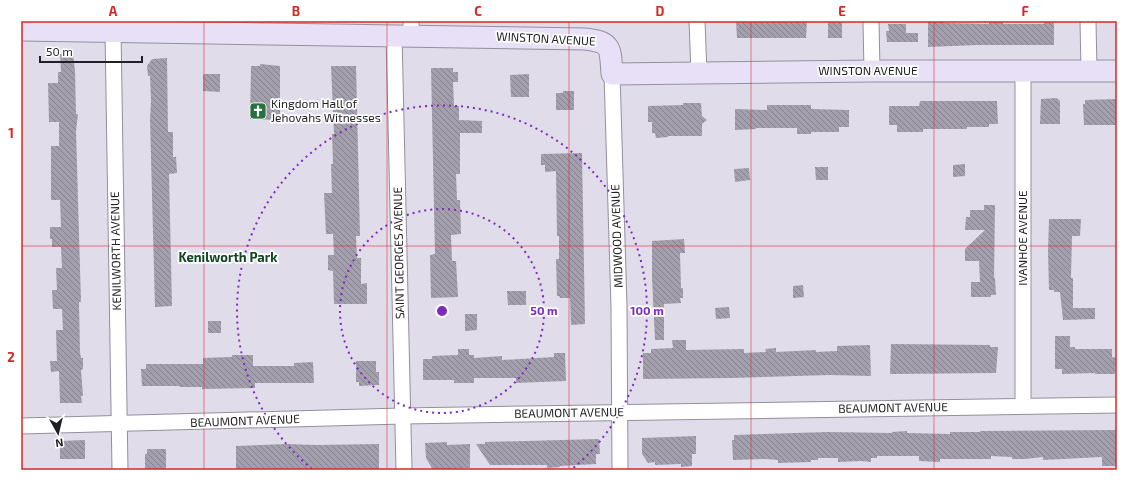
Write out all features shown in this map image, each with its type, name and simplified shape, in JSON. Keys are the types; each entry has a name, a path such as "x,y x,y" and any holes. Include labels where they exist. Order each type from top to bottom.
{"street":[{"path":"697,21 699,73"},
{"path":"871,21 872,71"},
{"path":"1088,21 1089,71"},
{"name":"WINSTON AVENUE","path":"21,30 113,32 406,31 585,39 597,40 606,44 610,52 612,74 1117,70"},
{"name":"SAINT GEORGES AVENUE","path":"404,470 402,416 406,31"},
{"name":"KENILWORTH AVENUE","path":"113,32 120,470"},
{"name":"IVANHOE AVENUE","path":"1023,71 1023,405"},
{"name":"MIDWOOD AVENUE","path":"612,74 619,313 618,412 620,470"},
{"name":"BEAUMONT AVENUE","path":"21,426 402,416 1023,405 1117,405"}],"building":[{"path":"736,21 807,21 806,38 737,38"},
{"path":"828,21 842,21 842,38 828,38"},
{"path":"928,21 944,21 944,23 989,24 989,21 1003,21 1003,24 1044,24 1044,21 1054,21 1054,45 977,45 928,47"},
{"path":"888,24 906,24 906,33 918,33 918,42 887,42 886,31 889,31"},
{"path":"73,53 76,114 78,114 76,131 81,302 79,302 80,352 81,358 83,358 83,369 81,370 83,396 81,396 82,403 60,403 59,371 51,372 50,361 57,361 56,330 63,330 62,309 53,309 52,290 57,290 56,268 62,268 61,247 52,247 52,239 50,239 50,227 61,227 60,200 51,200 51,146 59,146 59,122 49,122 48,83 58,83 58,72 61,72 60,54"},
{"path":"167,58 168,132 173,132 173,157 176,157 177,173 169,174 172,306 155,307 150,120 151,101 150,76 148,76 147,66 152,59"},
{"path":"260,64 280,66 280,120 250,119 251,66 260,66"},
{"path":"331,66 356,66 360,236 356,236 357,258 361,258 361,284 367,283 367,304 334,304 333,271 328,270 328,255 334,255 333,234 326,234 324,193 332,193 332,134 334,134"},
{"path":"431,68 453,68 453,72 458,72 458,82 453,82 454,106 459,106 459,120 482,121 482,133 460,133 460,174 456,174 457,200 460,200 461,234 451,235 452,261 456,261 458,297 431,298 430,255 435,254"},
{"path":"203,74 220,74 220,92 203,91"},
{"path":"529,74 529,97 511,97 510,75"},
{"path":"563,91 574,91 574,110 556,110 556,93 563,93"},
{"path":"1057,98 1060,101 1060,124 1040,124 1041,99"},
{"path":"1117,99 1117,125 1084,125 1083,104 1085,104 1085,100"},
{"path":"920,101 997,101 998,124 989,124 989,127 967,127 967,129 923,129 923,132 897,132 897,125 889,125 889,106 919,106"},
{"path":"683,103 701,103 702,116 707,120 702,124 702,136 668,136 656,138 655,133 652,133 652,122 648,122 648,106 683,105"},
{"path":"767,105 811,105 811,109 849,110 849,127 839,127 839,132 811,132 811,134 797,134 797,128 756,128 735,130 735,109 767,110"},
{"path":"582,153 585,324 571,325 570,298 560,298 557,296 556,259 559,259 559,236 557,236 556,171 545,172 545,165 541,165 541,154"},
{"path":"965,164 965,176 953,177 953,165"},
{"path":"815,167 828,167 828,180 816,180"},
{"path":"749,168 750,180 735,182 734,169"},
{"path":"984,205 995,205 994,278 996,295 991,295 991,297 971,297 971,282 980,282 979,261 965,261 965,249 985,230 965,230 966,217 970,217 970,210 984,210"},
{"path":"1049,219 1081,219 1080,236 1072,236 1071,278 1073,278 1073,308 1095,308 1095,319 1063,320 1060,292 1049,290"},
{"path":"684,239 685,253 680,253 681,288 683,288 683,298 680,298 681,303 664,304 664,340 655,340 652,241"},
{"path":"803,285 804,297 793,298 793,286"},
{"path":"507,291 526,291 526,305 508,305"},
{"path":"729,307 730,318 716,319 715,308"},
{"path":"465,314 477,314 477,330 465,331"},
{"path":"208,321 221,321 221,333 208,333"},
{"path":"1055,336 1070,336 1070,347 1075,347 1075,349 1112,349 1112,357 1116,358 1115,374 1062,374 1062,369 1055,369"},
{"path":"672,340 686,340 686,350 744,349 744,353 766,352 765,349 776,348 776,352 816,350 816,352 837,351 837,346 870,345 871,376 830,375 643,379 643,353 651,353 651,349 673,348"},
{"path":"891,344 990,345 990,347 998,347 996,373 890,374"},
{"path":"458,349 469,349 469,355 474,355 474,358 502,356 502,360 554,357 554,353 565,353 566,381 516,383 516,378 474,378 474,383 454,383 454,380 423,380 423,359 432,359 432,356 458,355"},
{"path":"232,355 253,355 253,366 294,366 294,363 313,362 314,383 255,383 255,388 202,389 202,387 142,386 141,369 146,369 146,364 203,364 203,358 232,357"},
{"path":"356,361 376,361 376,372 379,372 379,385 359,386 359,382 356,382"},
{"path":"1117,430 1117,466 1102,466 1102,457 1043,460 1043,457 1012,459 1012,457 991,456 991,459 940,459 940,462 919,461 919,456 877,456 877,458 871,458 871,462 838,462 838,458 818,458 818,460 811,460 811,462 778,463 778,460 766,459 733,460 732,440 734,440 734,435 828,432 892,433 907,431 907,433 950,434 950,432 980,431"},
{"path":"696,436 696,454 692,454 692,466 681,467 681,464 655,465 655,462 648,463 642,454 642,438"},
{"path":"599,439 600,454 596,454 596,464 547,468 547,465 490,465 476,444 485,444 485,442"},
{"path":"85,440 85,459 60,459 60,441"},
{"path":"447,442 447,445 470,444 470,468 433,470 426,458 425,443"},
{"path":"287,444 379,444 379,470 236,470 236,446"},
{"path":"147,449 166,449 166,470 145,470 145,454 147,454"}],"place":[{"name":"Kingdom Hall of Jehovahs Witnesses","path":"258,111"}],"district":[{"name":"Kenilworth Park","path":"228,257"}]}
